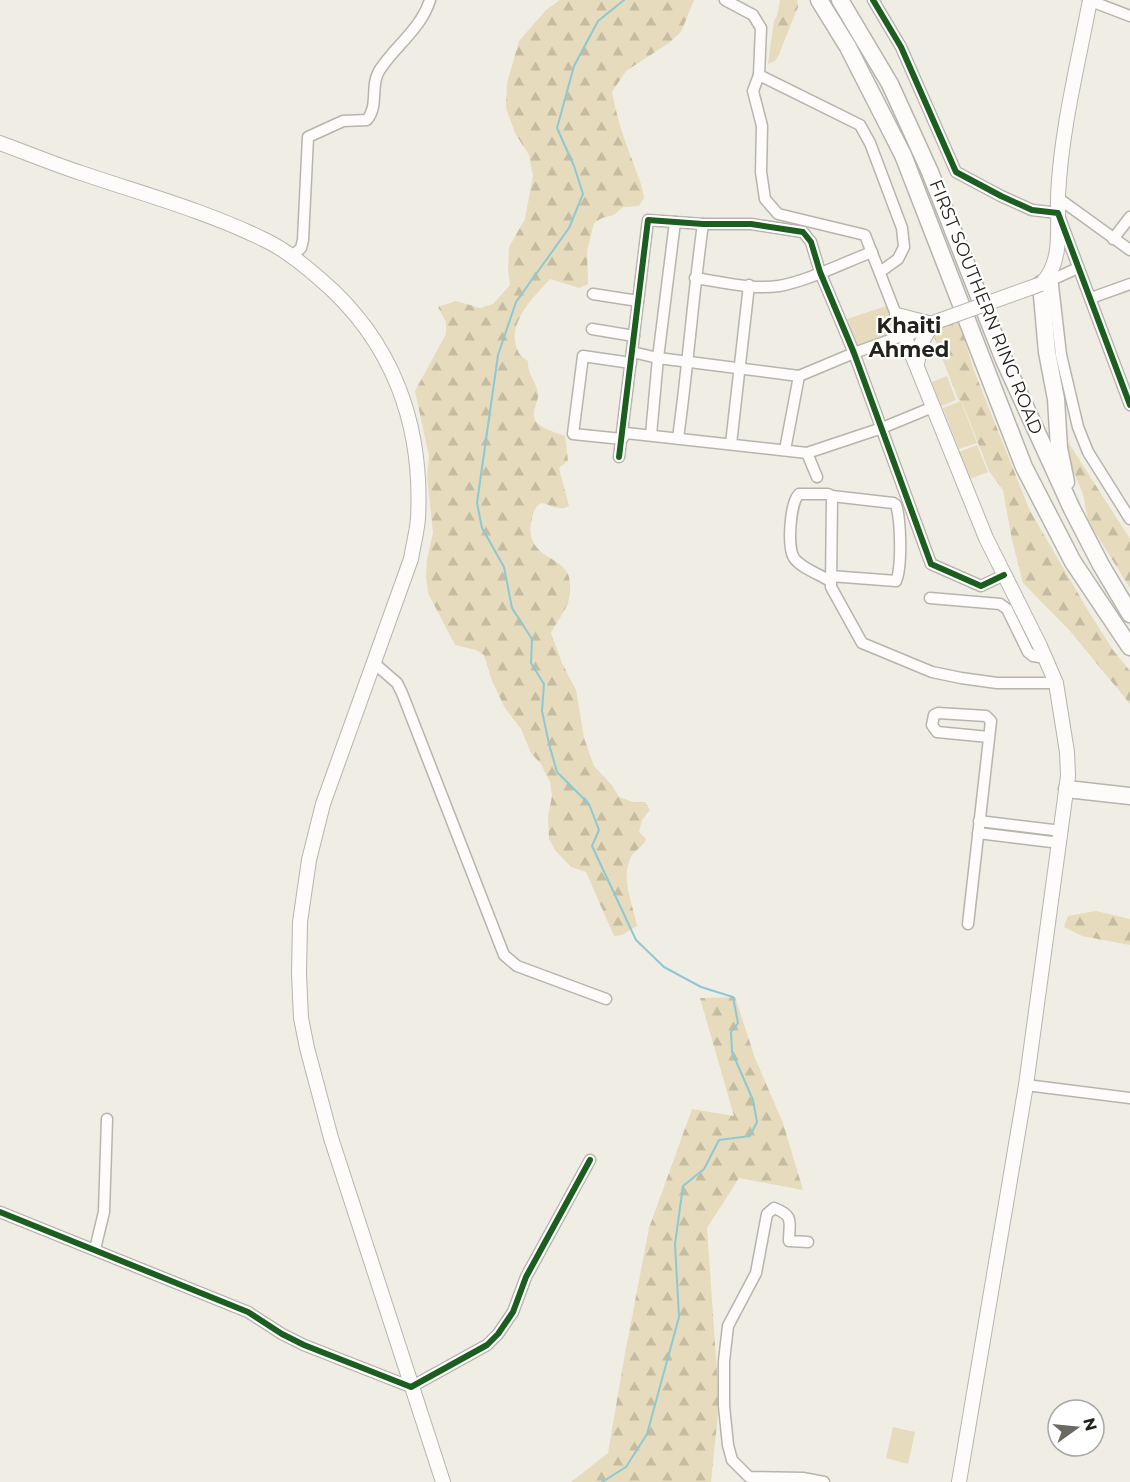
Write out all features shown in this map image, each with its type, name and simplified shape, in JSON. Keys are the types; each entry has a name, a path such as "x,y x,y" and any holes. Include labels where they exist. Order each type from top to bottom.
{"highway":[{"name":"FIRST SOUTHERN RING ROAD","path":"819,0 848,47 903,155 1024,466 1073,562 1130,647"},
{"name":"FIRST SOUTHERN RING ROAD","path":"840,0 890,84 930,172 1004,360 1072,509 1130,614"},
{"path":"1048,277 1048,358 1056,399 1059,448 1072,509"},
{"path":"1067,789 1130,796"}],"main road":[{"path":"960,1482 1026,1085 1067,789 1067,752 1056,682 986,538 904,335 1048,277 1057,248 1062,150 1089,0"},
{"path":"0,142 77,172 194,210 265,240 292,256 328,286 353,311 381,349 401,391 414,438 418,478 418,520 411,559 323,804 309,860 300,922 298,974 306,1048 331,1138 443,1482"},
{"path":"897,315 936,322"},
{"path":"917,366 921,344 936,322"}],"street":[{"path":"292,256 301,248 303,240 308,137 343,121 367,120 373,113 377,74 422,20 430,0"},
{"path":"622,439 573,434 583,356 658,358 799,376 904,335 865,235 778,214 765,199 761,172 762,126 753,91 759,75 761,28 753,15 725,0"},
{"path":"873,0 901,47 956,172 1032,210 1058,213 1130,405"},
{"path":"1089,0 1130,16"},
{"path":"759,75 860,125 870,142 902,228 904,247 898,259 880,272"},
{"path":"1058,198 1130,250"},
{"path":"1113,239 1130,217"},
{"path":"619,458 648,220 703,224 751,224 802,232 811,242 820,272 854,353 931,564 981,586 1004,575"},
{"path":"651,435 675,222"},
{"path":"678,438 703,224"},
{"path":"695,278 778,286 872,252"},
{"path":"1078,268 1048,277 1061,355 1078,427 1088,452 1130,519"},
{"path":"1091,298 1130,284"},
{"path":"731,444 749,285"},
{"path":"592,294 638,301"},
{"path":"592,329 634,336"},
{"path":"785,450 799,376"},
{"path":"622,439 626,433 807,453 882,428 933,407"},
{"path":"807,453 817,477"},
{"path":"799,494 828,494 893,503 896,506 898,521 899,563 896,581 830,578 794,559 790,542 792,506 796,497 799,494"},
{"path":"832,496 830,578 834,594 862,643 932,672 961,678 996,683 1056,682"},
{"path":"930,598 1000,604 1007,609 1028,652 1033,656 1046,658"},
{"path":"374,663 397,683 402,693 504,955 517,966 606,999"},
{"path":"968,924 991,720 989,717 938,713 934,715 932,724 937,732 989,737"},
{"path":"979,820 1061,837"},
{"path":"978,834 1061,837"},
{"path":"1026,1085 1130,1098"},
{"path":"94,1249 104,1212 106,1119"},
{"path":"0,1212 248,1312 304,1345 411,1387 487,1345 498,1334 513,1312 526,1277 590,1160"},
{"path":"808,1242 789,1241 790,1217 787,1213 774,1208 767,1214 756,1272 728,1326 724,1361 724,1406 732,1460 749,1477 803,1478 824,1482"}],"green space":[{"path":"560,0 694,0 681,32 669,43 626,71 612,92 620,125 644,198 639,206 623,207 614,215 594,223 587,251 588,284 579,288 550,279 523,312 515,331 518,351 528,361 538,393 535,420 542,427 565,436 568,461 559,468 569,506 559,508 541,503 534,511 532,518 531,531 538,549 560,564 569,577 568,601 551,633 562,663 576,690 584,738 594,766 612,785 619,797 633,802 645,802 650,810 642,820 639,832 646,839 631,857 628,865 628,891 637,926 622,935 614,936 586,872 571,867 555,850 549,839 548,816 552,796 550,782 541,764 531,753 521,729 505,708 492,681 484,655 476,650 455,645 428,593 427,559 433,533 427,476 429,456 415,391 446,334 446,322 438,307 456,301 480,308 493,304 510,285 509,247 525,219 533,176 529,155 515,133 506,108 507,83 519,41 546,10"},
{"path":"780,0 797,0 798,7 779,54 775,61 768,64 774,21"},
{"path":"886,306 896,332 856,347 847,319"},
{"path":"959,320 973,368 1030,511 1089,612 1113,650 1130,671 1130,704 1070,631 1023,583 1003,490 989,471 931,329"},
{"path":"947,376 956,400 941,406 932,382"},
{"path":"961,401 977,443 959,449 943,408"},
{"path":"1066,439 1130,539 1130,588 1088,521 1083,494 1071,465"},
{"path":"977,445 988,472 970,479 959,452"},
{"path":"1096,911 1130,919 1130,945 1082,936 1064,927 1068,916"},
{"path":"735,997 755,1058 783,1123 803,1190 739,1178 707,1228 719,1402 711,1482 571,1482 608,1453 649,1228 692,1109 734,1116 700,998"},
{"path":"893,1427 915,1432 908,1464 886,1458"}],"waterway":[{"path":"602,1482 626,1467 647,1434 679,1317 675,1244 683,1186 704,1169 719,1140 750,1136 757,1122 753,1100 732,1052 731,1032 738,1023 733,997 701,987 664,967 636,940 592,846 599,830 589,804 557,772 542,711 544,684 531,663 532,639 512,608 504,567 482,528 477,503 498,355 516,302 569,228 583,194 574,166 557,128 574,66 598,21 624,0"}],"cycle path":[{"path":"873,0 901,47 956,172 1032,210 1058,213 1130,405"},
{"path":"619,457 648,220 703,224 751,224 803,232 811,242 820,272 854,353 931,564 981,586 1004,575"},
{"path":"0,1212 248,1312 304,1345 411,1387 487,1345 498,1334 513,1312 526,1277 590,1160"}],"district":[{"name":"Khaiti Ahmed","path":"909,337"}]}
